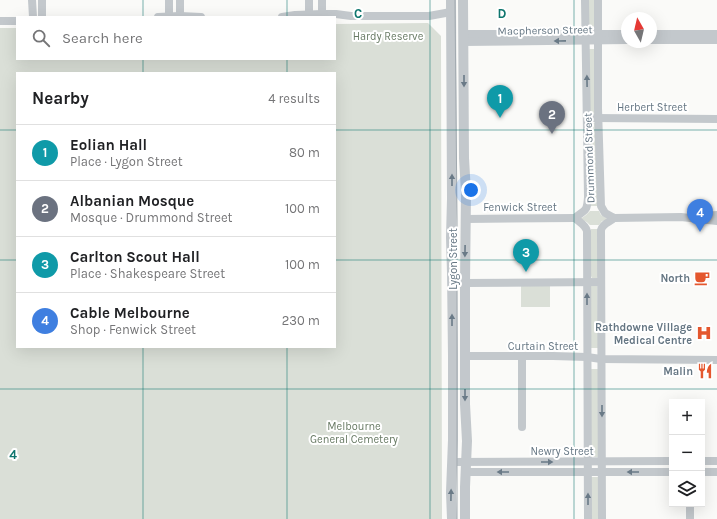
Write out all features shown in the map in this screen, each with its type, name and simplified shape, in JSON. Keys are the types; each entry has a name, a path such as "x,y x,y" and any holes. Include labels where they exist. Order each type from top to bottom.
{"street":[{"path":"32,0 33,16"},
{"path":"42,0 42,16"},
{"path":"169,0 169,16"},
{"path":"180,0 180,16"},
{"path":"309,0 309,16"},
{"path":"322,0 322,15"},
{"name":"Lygon Street","path":"450,0 453,356 452,519"},
{"name":"Lygon Street","path":"463,0 464,158 466,193 465,356 467,434 465,519"},
{"name":"Drummond Street","path":"575,218 582,214 587,206 588,189 585,0"},
{"name":"Drummond Street","path":"598,0 598,118 601,206 605,213 614,218"},
{"path":"288,16 336,14 351,16 464,15"},
{"path":"336,19 351,16"},
{"path":"0,21 16,21"},
{"path":"657,34 717,34"},
{"name":"Macpherson Street","path":"464,38 586,38 621,35"},
{"name":"Macpherson Street","path":"597,37 621,39"},
{"path":"451,38 464,38"},
{"path":"657,40 717,40"},
{"name":"Herbert Street","path":"587,118 717,119"},
{"path":"602,519 601,230 605,223 614,218 690,218 717,215"},
{"path":"575,218 586,227 587,231 588,519"},
{"name":"Fenwick Street","path":"466,219 575,218"},
{"path":"690,218 717,221"},
{"path":"451,219 466,219"},
{"path":"452,283 601,282"},
{"path":"453,356 465,356"},
{"name":"Curtain Street","path":"465,356 717,360"},
{"path":"522,356 522,427"},
{"name":"Newry Street","path":"466,467 588,462 669,461"},
{"path":"705,461 717,461"},
{"path":"452,467 466,467"},
{"name":"Newry Street","path":"466,467 588,472 669,472"},
{"path":"705,472 717,472"},
{"path":"690,507 690,519"}],"green space":[{"path":"588,0 595,0 596,27 588,27"},
{"name":"Melbourne General Cemetery","path":"428,23 441,36 442,519 0,519 0,28 16,28 16,60 336,60 336,24"},
{"path":"588,49 596,49 597,114 589,114"},
{"path":"589,123 597,123 598,206 590,206"},
{"path":"590,211 599,211 601,215 609,220 602,221 599,225 590,225 585,221 579,220"},
{"path":"591,229 598,229 597,278 592,278 591,276"},
{"path":"521,285 550,285 550,307 521,307"},
{"path":"591,286 597,286 599,348 590,348"},
{"path":"590,369 599,369 600,457 591,457"},
{"path":"591,477 599,477 599,519 591,519"}],"tram line":[{"path":"455,0 457,519"}],"place":[{"name":"Eolian Hall","path":"500,118"},
{"name":"Albanian Mosque","path":"552,134"},
{"name":"Cable Melbourne","path":"700,232"},
{"name":"Carlton Scout Hall","path":"526,272"},
{"name":"North","path":"702,278"},
{"name":"Rathdowne Village Medical Centre","path":"704,333"},
{"name":"Malin","path":"705,371"}],"park label":[{"name":"Hardy Reserve","path":"388,36"}]}
